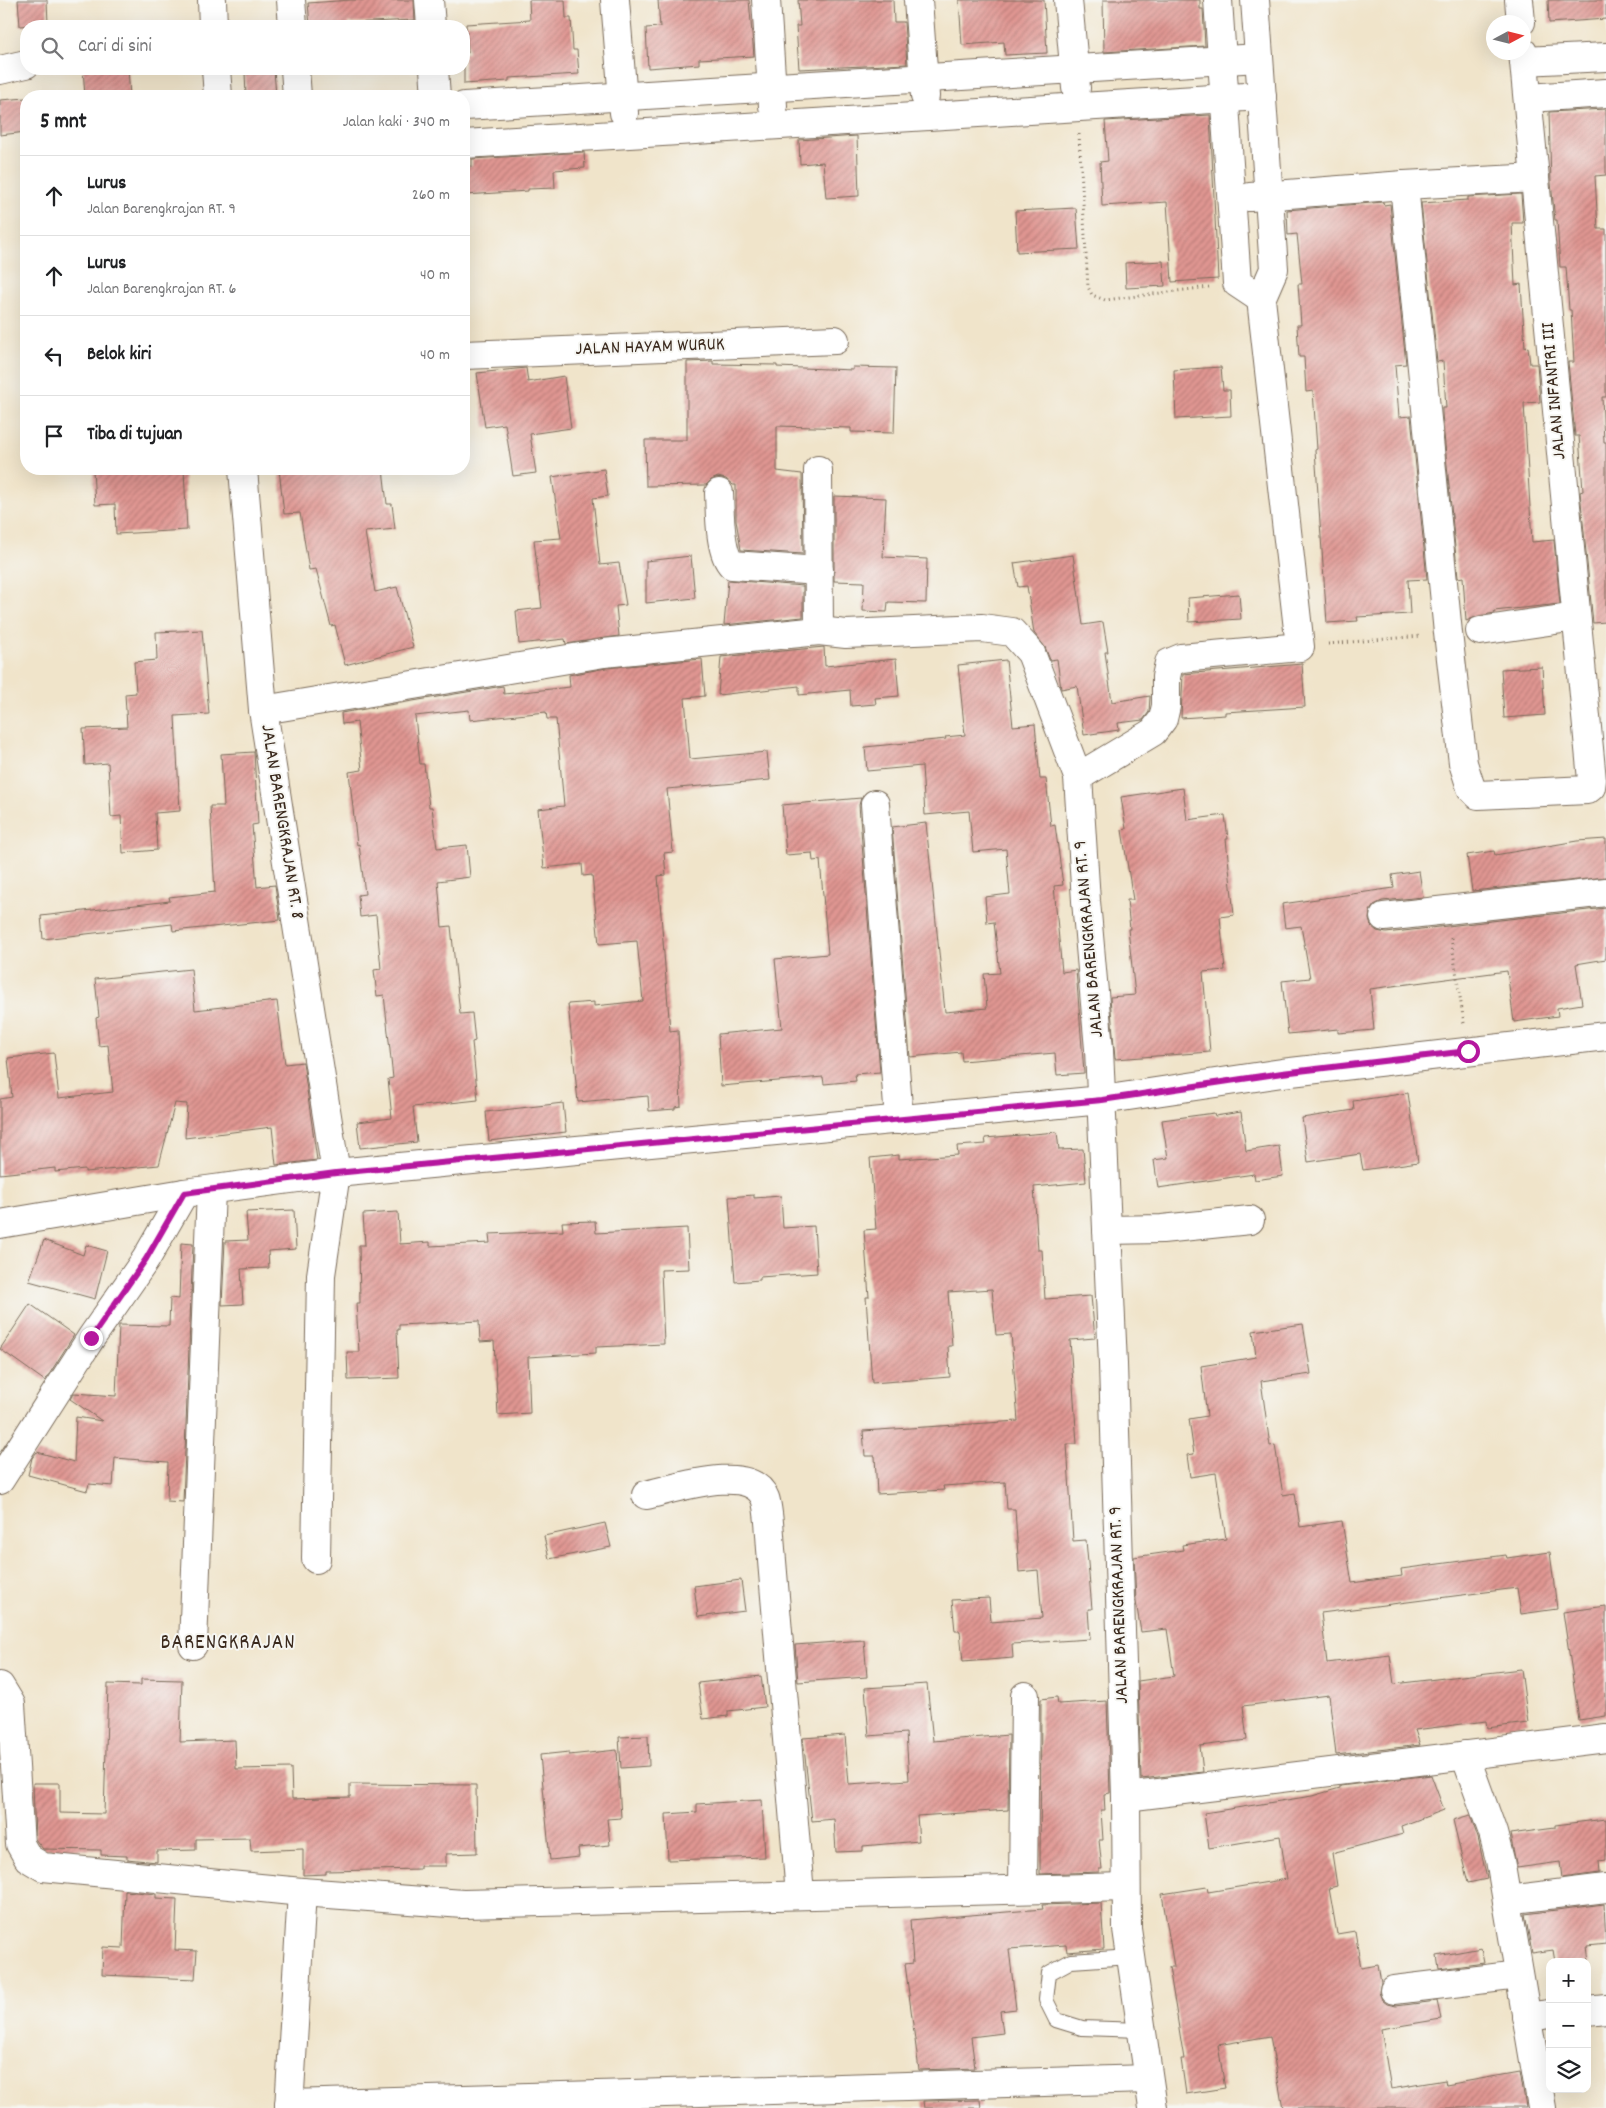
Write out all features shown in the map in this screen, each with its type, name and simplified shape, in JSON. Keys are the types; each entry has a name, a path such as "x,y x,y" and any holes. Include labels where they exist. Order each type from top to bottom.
{"street":[{"path":"291,0 293,20"},
{"path":"429,0 431,20"},
{"path":"615,0 626,134"},
{"path":"766,0 775,126"},
{"path":"918,0 927,117"},
{"path":"1068,0 1078,108"},
{"path":"1218,0 1237,283 1261,299"},
{"path":"1078,777 1153,732 1163,719 1166,706 1166,677 1169,663 1181,658 1300,647 1261,299 1274,269 1255,0"},
{"path":"1519,0 1520,15"},
{"path":"1531,57 1606,57"},
{"path":"470,106 1259,58"},
{"name":"JALAN INFANTRI III","path":"1448,634 1463,763 1471,788 1478,795 1576,791 1591,787 1596,729 1576,617 1524,60"},
{"path":"0,70 20,65"},
{"path":"216,75 218,90"},
{"path":"295,75 297,90"},
{"path":"434,75 436,90"},
{"path":"1528,98 1606,93"},
{"path":"470,144 1262,96"},
{"path":"1231,200 1269,194 1535,178"},
{"path":"1404,185 1448,634"},
{"name":"JALAN HAYAM WURUK","path":"470,355 835,340"},
{"path":"818,470 819,632"},
{"name":"JALAN BARENGKRAJAN RT. 8","path":"243,475 263,710 336,1173 322,1275 316,1559"},
{"path":"719,493 721,532 728,561 732,565 819,571"},
{"path":"1480,632 1576,617"},
{"name":"JALAN BARENGKRAJAN RT. 9","path":"263,710 604,653 819,632 846,634 982,628 1012,632 1031,653 1078,777 1102,1100 1113,1364 1126,1796 1126,1929 1153,2108"},
{"path":"875,804 899,1120"},
{"path":"1384,917 1606,892"},
{"path":"0,1224 184,1193 336,1173 1102,1100 1282,1073 1606,1036"},
{"path":"193,1645 211,1190"},
{"path":"0,1480 91,1338 146,1259 184,1193"},
{"path":"1107,1230 1162,1229 1250,1220"},
{"path":"646,1495 726,1478 751,1482 765,1498 772,1557 800,1894"},
{"path":"0,1686 11,1704 20,1844 28,1858 43,1867 302,1892 463,1904 1126,1887"},
{"path":"1022,1889 1025,1696"},
{"path":"1126,1796 1606,1738"},
{"path":"1465,1755 1493,1833 1507,1900 1519,1975 1538,2016 1542,2108"},
{"path":"1507,1900 1606,1888"},
{"path":"302,1892 289,2106 1148,2079"},
{"path":"1394,1990 1519,1975"},
{"path":"1591,2011 1606,2009"}],"lane":[{"path":"1131,1957 1071,1960 1049,1973 1046,2000 1056,2020 1082,2028 1141,2030"}],"path":[{"path":"1078,108 1088,287 1092,295 1105,300 1237,283"},
{"path":"1300,647 1448,634"},
{"path":"1447,910 1468,1051"}],"building":[{"path":"18,0 47,0 48,20 20,20 20,26"},
{"path":"351,0 414,0 415,20 309,20 308,3"},
{"path":"529,0 565,0 566,18 571,18 573,50 577,50 579,74 509,78 509,81 464,84 464,75 470,75 470,24 530,20"},
{"path":"658,0 749,0 754,56 699,59 699,64 648,68 646,28 660,27"},
{"path":"798,0 893,0 894,22 904,22 907,64 799,69 796,26 800,26"},
{"path":"959,0 1044,0 1047,53 1005,55 1004,42 962,45"},
{"path":"1103,0 1200,0 1200,9 1203,9 1205,46 1104,52"},
{"path":"1548,0 1606,0 1606,19 1549,23"},
{"path":"83,75 128,75 130,90 85,90"},
{"path":"245,75 274,75 276,90 246,90"},
{"path":"20,98 20,133 0,135 0,100"},
{"path":"1606,109 1606,175 1595,176 1598,229 1606,229 1606,397 1602,397 1604,442 1606,442 1606,622 1593,623 1580,492 1583,491 1579,436 1575,436 1568,362 1574,362 1571,310 1569,310 1566,267 1560,267 1557,220 1555,220 1551,183 1549,112"},
{"path":"1210,115 1218,279 1172,282 1167,202 1102,206 1100,162 1108,161 1105,121"},
{"path":"857,136 859,196 826,198 823,162 800,164 799,140"},
{"path":"584,152 585,168 554,170 555,188 470,195 470,166 472,166 472,159"},
{"path":"1521,194 1523,223 1512,223 1515,285 1521,284 1525,348 1528,347 1530,364 1537,364 1540,402 1524,403 1532,542 1554,540 1560,604 1494,611 1495,613 1478,616 1466,621 1463,577 1458,578 1442,414 1442,408 1446,408 1443,361 1437,362 1421,203 1468,200 1468,197"},
{"path":"1383,202 1384,205 1390,204 1406,364 1395,365 1399,417 1411,416 1427,579 1408,580 1410,614 1357,617 1358,621 1327,623 1315,450 1317,449 1313,391 1306,392 1304,357 1299,357 1297,325 1301,325 1298,284 1302,284 1297,234 1288,235 1287,210"},
{"path":"1076,208 1079,249 1017,252 1015,211"},
{"path":"1163,261 1165,286 1126,288 1125,263"},
{"path":"713,361 713,364 777,365 777,367 853,370 853,367 896,368 894,433 851,432 851,428 777,426 777,471 802,474 803,554 741,550 736,520 736,485 733,485 726,479 718,477 706,485 646,486 645,440 687,440 687,362"},
{"path":"1221,367 1223,390 1230,390 1231,416 1176,419 1174,370"},
{"path":"526,368 528,382 564,376 571,428 530,434 536,473 513,476 505,424 485,427 477,373"},
{"path":"604,469 608,496 593,498 600,565 619,563 626,605 616,606 619,636 566,644 565,639 519,644 516,611 542,608 534,540 561,538 552,477"},
{"path":"93,475 184,475 187,530 116,534 115,504 95,505"},
{"path":"280,475 384,475 387,504 392,504 395,529 365,532 375,592 397,587 413,647 345,665 335,625 331,626 316,569 309,570 300,513 284,514"},
{"path":"834,496 886,498 883,557 927,559 926,603 888,602 887,612 863,611 864,582 834,581"},
{"path":"1073,555 1083,625 1103,622 1108,652 1105,652 1112,702 1150,696 1149,712 1143,720 1118,723 1119,730 1084,735 1077,686 1061,689 1057,659 1050,660 1045,647 1034,633 1027,586 1018,587 1014,563"},
{"path":"691,556 695,598 646,603 646,561"},
{"path":"728,580 803,586 803,617 724,625"},
{"path":"1239,594 1241,619 1189,622 1188,598"},
{"path":"202,630 209,714 175,716 180,811 155,813 157,850 123,853 121,816 111,817 108,763 85,765 83,729 127,727 125,694 136,693 134,662 157,660 156,632"},
{"path":"824,647 825,666 896,659 899,696 875,698 876,704 851,706 850,690 799,695 799,686 718,695 721,657"},
{"path":"702,659 705,696 685,698 690,759 767,752 770,780 667,789 673,852 664,853 666,875 658,876 670,1031 678,1030 681,1106 675,1107 675,1109 649,1111 648,1096 578,1102 568,1004 594,1002 594,1006 643,1001 637,941 599,944 592,875 583,876 582,864 544,868 538,809 564,806 556,719 547,719 546,712 470,720 469,710 415,716 420,764 424,764 429,807 432,807 437,848 467,845 470,877 438,881 442,927 451,926 460,1014 472,1013 475,1041 472,1042 478,1100 413,1107 417,1142 360,1148 357,1122 392,1118 388,1079 393,1078 384,995 377,996 374,970 381,969 376,915 360,917 358,895 365,894 359,844 357,845 349,772 362,770 357,722 342,724 341,713 503,686 504,694 570,687 569,675 606,668"},
{"path":"1006,660 1013,726 1035,724 1040,779 1046,779 1051,826 1055,825 1063,885 1054,886 1062,972 1076,970 1084,1073 1057,1075 1055,1053 962,1061 961,1052 910,1057 892,827 926,823 945,1012 987,1008 984,974 1000,973 994,922 987,923 985,897 1010,894 1006,849 973,852 969,811 925,815 922,766 867,771 865,747 946,739 945,737 965,735 958,665"},
{"path":"1302,664 1305,707 1225,712 1225,715 1181,718 1183,674"},
{"path":"1542,667 1545,715 1504,718 1501,669"},
{"path":"254,752 258,824 252,825 257,887 275,885 280,920 173,931 172,924 43,939 41,916 170,901 169,897 215,892 210,806 224,806 221,754"},
{"path":"1183,788 1187,820 1225,815 1228,839 1226,839 1234,915 1220,917 1225,970 1203,972 1210,1052 1115,1059 1110,997 1135,995 1127,900 1133,900 1122,830 1126,829 1121,797"},
{"path":"861,798 859,805 880,1072 855,1074 856,1081 824,1084 823,1077 721,1086 718,1034 782,1028 775,959 828,954 820,860 813,861 812,853 786,855 782,805"},
{"path":"1606,839 1606,877 1472,891 1467,855 1494,851 1495,855 1577,841"},
{"path":"1419,871 1423,897 1382,901 1374,905 1370,911 1369,919 1371,926 1377,931 1386,933 1606,908 1606,959 1576,964 1582,1004 1557,1008 1558,1016 1514,1022 1507,971 1370,989 1374,1030 1338,1033 1338,1029 1288,1034 1282,981 1310,978 1301,926 1285,928 1282,904 1394,888 1392,875"},
{"path":"191,969 195,1010 277,1001 285,1064 303,1062 317,1160 276,1165 272,1127 185,1138 187,1104 175,1103 159,1165 85,1172 85,1169 55,1172 55,1168 0,1174 0,1099 12,1097 8,1058 54,1053 59,1098 113,1092 108,1045 99,1046 96,1018 99,1017 95,979"},
{"path":"1408,1093 1418,1162 1363,1170 1360,1154 1308,1162 1302,1118 1354,1110 1353,1101"},
{"path":"563,1103 566,1132 489,1141 486,1112"},
{"path":"1241,1112 1246,1151 1279,1146 1283,1176 1255,1180 1254,1174 1158,1188 1154,1160 1168,1158 1162,1120 1214,1113 1215,1116"},
{"path":"1057,1132 1059,1150 1083,1149 1086,1182 1034,1187 1038,1250 1042,1250 1045,1299 1091,1296 1095,1338 1070,1340 1077,1444 1067,1444 1073,1541 1086,1540 1092,1609 1088,1609 1090,1639 1012,1644 1013,1658 963,1662 960,1631 955,1631 952,1600 989,1598 991,1622 1042,1618 1038,1570 1019,1572 1015,1509 1007,1509 1005,1482 943,1486 944,1490 877,1494 875,1456 865,1456 863,1431 1018,1421 1011,1334 996,1335 992,1289 948,1292 952,1346 948,1346 950,1377 872,1383 866,1297 869,1297 864,1230 876,1229 870,1158 899,1155 899,1159 958,1155 957,1146 986,1144 985,1138"},
{"path":"754,1195 754,1198 781,1196 783,1228 814,1226 817,1273 760,1277 760,1280 735,1282 729,1197"},
{"path":"294,1210 296,1249 268,1251 269,1268 241,1269 243,1304 222,1305 225,1241 248,1240 246,1212"},
{"path":"398,1212 400,1244 430,1242 430,1246 490,1243 489,1234 563,1231 562,1222 595,1221 596,1233 687,1228 689,1269 661,1270 664,1344 596,1347 596,1353 528,1357 530,1413 498,1415 494,1341 480,1342 479,1321 399,1325 399,1330 397,1330 399,1378 348,1380 347,1352 359,1352 356,1303 360,1303 359,1245 365,1245 363,1214"},
{"path":"44,1240 83,1255 86,1245 107,1251 95,1299 29,1281"},
{"path":"181,1243 193,1244 183,1502 167,1501 168,1462 115,1458 113,1486 89,1484 87,1491 28,1475 32,1458 37,1452 74,1462 76,1417 102,1421 70,1399 74,1393 116,1396 119,1325 169,1326 170,1298 179,1299"},
{"path":"30,1304 74,1335 45,1381 0,1349"},
{"path":"1303,1324 1311,1374 1261,1381 1270,1446 1275,1445 1283,1495 1295,1493 1300,1527 1342,1521 1352,1583 1402,1576 1401,1569 1506,1555 1507,1558 1550,1552 1557,1609 1521,1614 1517,1588 1321,1613 1327,1663 1390,1655 1394,1684 1521,1669 1528,1723 1487,1728 1486,1721 1415,1730 1420,1745 1336,1755 1329,1695 1243,1706 1247,1740 1200,1746 1203,1772 1141,1779 1138,1681 1174,1676 1167,1629 1141,1632 1136,1602 1134,1557 1183,1550 1182,1545 1226,1539 1216,1473 1190,1477 1187,1455 1194,1454 1189,1419 1207,1416 1201,1366 1256,1357 1253,1331"},
{"path":"605,1523 611,1547 549,1559 544,1536"},
{"path":"741,1580 745,1611 698,1617 694,1586"},
{"path":"1606,1606 1606,1716 1579,1720 1563,1612"},
{"path":"864,1640 867,1677 798,1682 795,1645"},
{"path":"761,1676 765,1707 728,1711 728,1716 703,1719 698,1683"},
{"path":"141,1679 182,1680 180,1742 235,1740 236,1769 291,1768 292,1799 350,1797 350,1784 476,1785 477,1853 446,1854 446,1866 420,1866 420,1869 326,1871 326,1874 303,1875 303,1849 251,1851 250,1838 196,1839 196,1850 157,1851 157,1862 127,1859 127,1856 101,1855 101,1850 43,1849 35,1839 33,1783 60,1783 60,1813 104,1814 108,1684 141,1685"},
{"path":"927,1684 933,1741 1009,1735 1008,1810 917,1816 919,1841 863,1846 863,1851 836,1852 834,1819 812,1821 803,1738 845,1735 849,1784 909,1780 906,1733 869,1736 865,1688"},
{"path":"1057,1697 1058,1704 1107,1701 1110,1793 1104,1794 1105,1811 1101,1811 1103,1840 1099,1840 1102,1869 1099,1869 1099,1872 1040,1874 1041,1699"},
{"path":"648,1736 649,1766 621,1768 619,1737"},
{"path":"617,1750 621,1818 607,1819 610,1845 578,1848 579,1857 550,1860 540,1755 569,1752 569,1755"},
{"path":"1431,1775 1444,1810 1401,1826 1403,1834 1332,1853 1337,1886 1329,1888 1337,1934 1355,1931 1361,1968 1378,1965 1381,1982 1379,1992 1382,2000 1387,2004 1396,2006 1437,2001 1441,2019 1381,2029 1391,2089 1445,2080 1446,2085 1520,2072 1526,2108 1283,2108 1270,2036 1218,2045 1225,2088 1186,2094 1181,2059 1184,2059 1169,1967 1174,1967 1162,1894 1207,1887 1208,1892 1287,1879 1280,1836 1209,1848 1204,1813 1312,1796 1340,1788 1340,1786"},
{"path":"762,1800 765,1857 668,1860 666,1814 697,1812 697,1804"},
{"path":"1470,1815 1478,1838 1487,1879 1468,1883 1453,1820"},
{"path":"1606,1819 1606,1860 1599,1861 1600,1873 1562,1878 1560,1862 1517,1868 1510,1834 1555,1828 1555,1825"},
{"path":"125,1891 156,1894 156,1898 177,1899 175,1950 197,1951 195,1979 102,1975 103,1947 123,1948"},
{"path":"1101,1903 1104,1949 1067,1952 1066,1945 1009,1949 1016,2009 1000,2011 1003,2033 971,2037 975,2068 919,2070 905,1964 913,1963 910,1920 1043,1909 1042,1905"},
{"path":"1604,1904 1606,1944 1587,1946 1588,1958 1554,1958 1553,1950 1532,1953 1525,1914"},
{"path":"1481,1948 1484,1963 1439,1969 1437,1956"},
{"path":"980,2100 981,2108 924,2108 923,2101"}],"district":[{"name":"BARENGKRAJAN","path":"228,1644"}],"route":[{"path":"91,1338 146,1259 184,1193 336,1173 1102,1100 1282,1073 1468,1051"}]}
